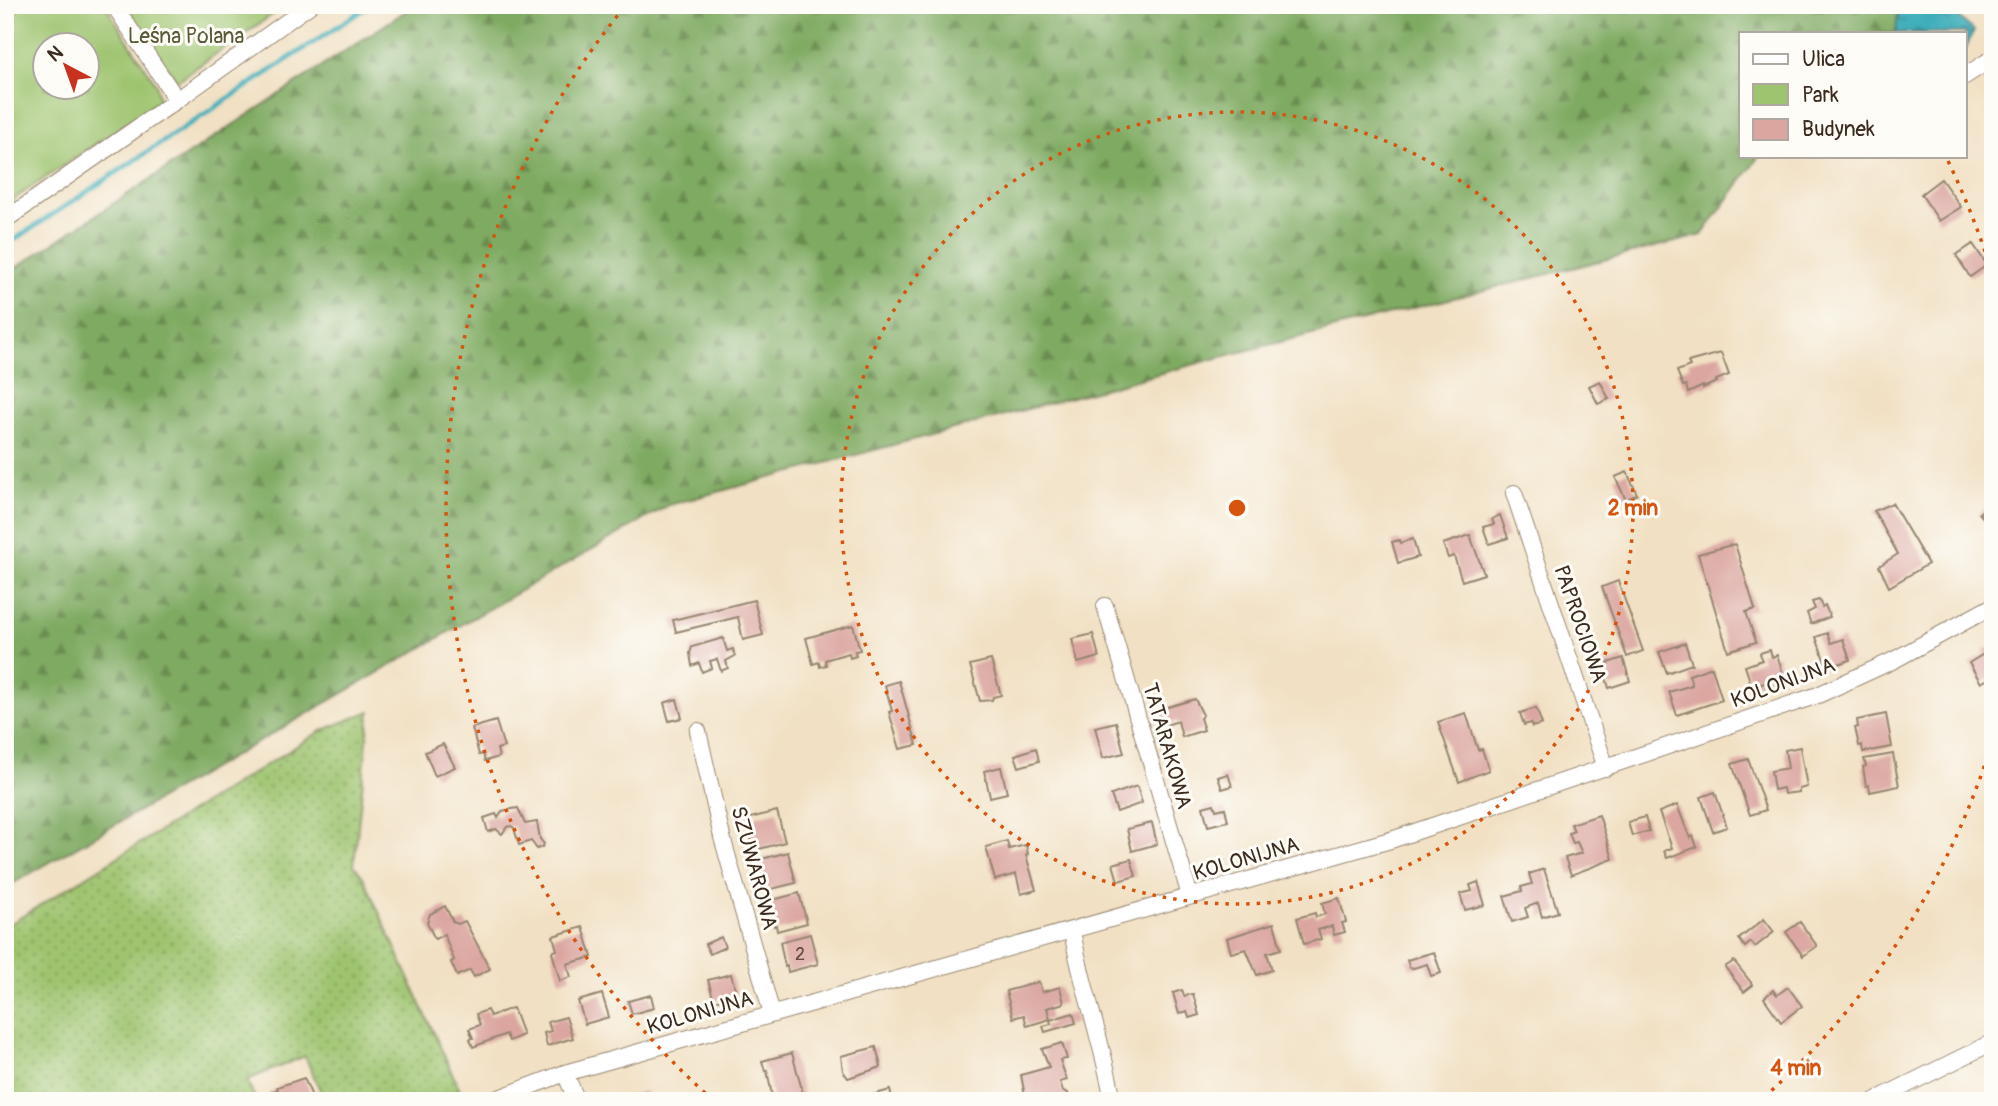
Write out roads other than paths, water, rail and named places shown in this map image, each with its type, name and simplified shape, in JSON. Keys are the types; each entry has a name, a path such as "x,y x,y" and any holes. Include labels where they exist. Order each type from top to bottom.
{"street":[{"path":"114,5 177,100"},
{"path":"5,220 310,5"},
{"path":"1966,75 1993,58"},
{"name":"PAPROCIOWA","path":"1514,493 1606,768"},
{"name":"KOLONIJNA","path":"491,1101 565,1073 1394,839 1818,695 1894,660 1993,606"},
{"name":"TATARAKOWA","path":"1105,607 1190,896"},
{"name":"SZUWAROWA","path":"698,731 723,837 772,1014"},
{"path":"1072,931 1107,1066 1113,1101"},
{"path":"1874,1101 1993,1042"},
{"path":"565,1073 577,1101"}],"water":[{"path":"1889,5 1945,5 1974,31 1966,47 1966,32 1896,32 1898,15"}],"waterway":[{"path":"5,246 370,5"}],"park label":[{"name":"Leśna Polana","path":"186,36"}]}
